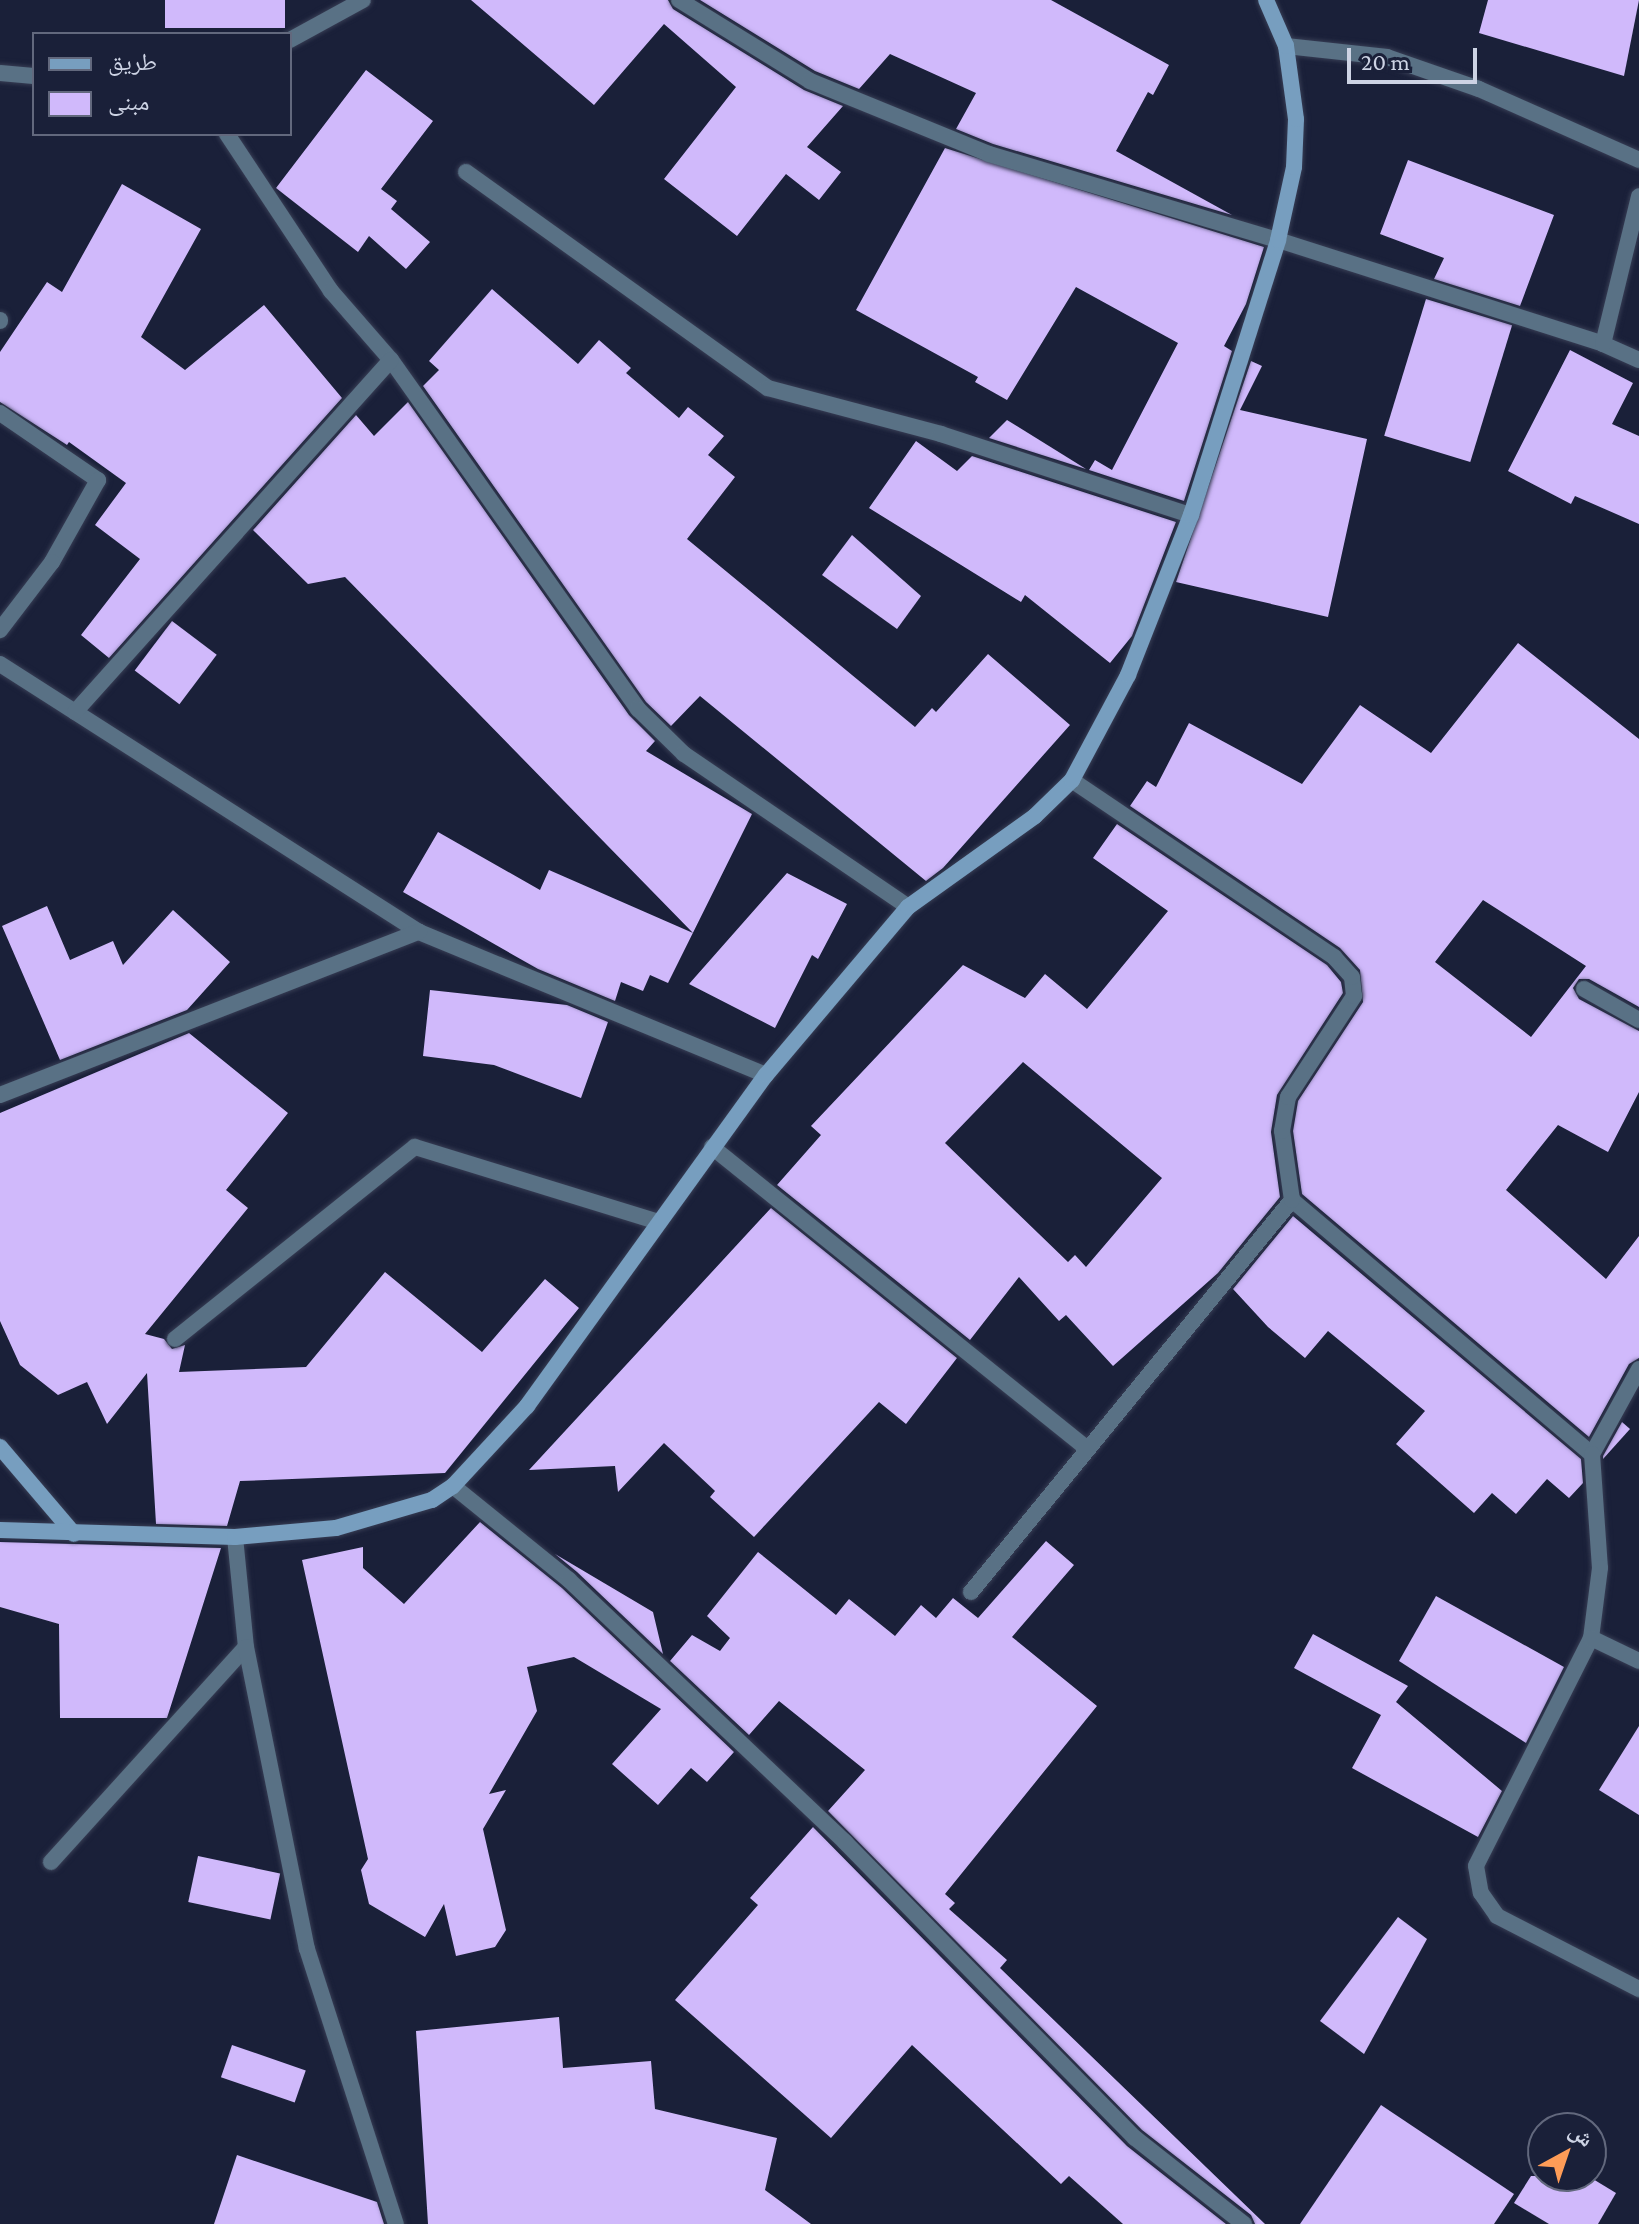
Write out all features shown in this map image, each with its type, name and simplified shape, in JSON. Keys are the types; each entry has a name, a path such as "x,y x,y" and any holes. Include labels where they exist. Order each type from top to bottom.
{"street":[{"path":"292,39 363,0"},
{"path":"679,0 810,81 989,154 1278,240 1603,344 1639,360"},
{"path":"0,1530 235,1537 377,1519 432,1500 453,1486 527,1406 766,1075 908,907 1035,816 1072,780 1128,675 1191,515 1278,240 1294,167 1293,75 1286,46 1266,0"},
{"path":"1286,46 1387,57 1479,89 1639,160"},
{"path":"0,73 32,76"},
{"path":"228,136 331,291 391,360 638,709 684,754 908,907"},
{"path":"466,172 768,388 941,434 1191,515"},
{"path":"1603,344 1639,196"},
{"path":"75,712 391,360"},
{"path":"0,413 98,480 52,562 0,630"},
{"path":"0,664 419,932 766,1075"},
{"path":"1072,780 1334,957 1352,977 1354,996 1346,1013 1288,1097 1282,1131 1292,1200 1592,1454"},
{"path":"0,1095 419,932"},
{"path":"1584,989 1639,1020"},
{"path":"175,1339 415,1147 659,1222"},
{"path":"712,1147 1087,1448"},
{"path":"971,1592 1292,1200"},
{"path":"1639,1369 1592,1454 1600,1568 1591,1638 1482,1851 1477,1880 1497,1916 1639,1989"},
{"path":"0,1447 74,1534"},
{"path":"453,1486 569,1580 845,1842 1135,2138 1244,2224"},
{"path":"235,1537 246,1647 307,1949 396,2224"},
{"path":"1591,1638 1639,1661"},
{"path":"51,1862 246,1647"}],"building":[{"path":"165,0 285,0 285,28 165,28"},
{"path":"471,0 668,0 673,9 804,90 843,106 807,147 841,172 819,200 786,174 737,236 664,179 736,87 664,24 594,105"},
{"path":"700,0 1051,0 1169,65 1153,95 1148,92 1116,151 1232,215 993,144 956,129 976,93 890,54 859,89 815,71"},
{"path":"1488,0 1639,0 1624,76 1479,33"},
{"path":"366,70 433,121 381,189 397,201 391,209 430,242 406,269 369,236 358,252 276,188"},
{"path":"945,148 1264,247 1246,304 1224,346 1232,351 1184,501 1089,470 1095,460 1112,470 1178,343 1076,287 1007,400 975,382 978,377 856,310"},
{"path":"1408,160 1554,215 1520,306 1434,279 1444,258 1380,234"},
{"path":"122,184 201,229 141,337 185,370 264,305 342,398 109,658 81,635 140,559 95,525 126,483 69,442 67,445 0,402 0,352 47,282 62,292"},
{"path":"492,289 578,364 599,340 631,368 626,373 679,418 688,407 724,436 708,455 735,477 687,539 915,727 932,708 936,712 988,654 1070,725 943,868 926,881 700,696 671,726 646,702 423,386 439,370 429,361"},
{"path":"1426,299 1512,325 1470,462 1384,436"},
{"path":"1570,350 1633,383 1612,424 1639,436 1639,524 1575,496 1571,504 1508,471"},
{"path":"1251,361 1262,366 1240,410 1367,439 1328,617 1176,582"},
{"path":"408,402 629,715 655,741 646,751 752,814 693,933 345,577 308,584 253,530 356,415 374,436"},
{"path":"1007,420 1086,469 989,438"},
{"path":"916,441 957,471 972,456 1176,522 1132,636 1110,663 1025,595 1021,602 869,508"},
{"path":"852,535 921,596 897,629 822,575"},
{"path":"172,621 217,655 179,704 135,671"},
{"path":"1518,643 1639,739 1639,1007 1589,979 1579,979 1573,988 1579,999 1639,1031 1639,1092 1608,1152 1558,1125 1506,1190 1606,1279 1639,1236 1639,1358 1629,1364 1589,1437 1302,1194 1293,1131 1298,1101 1363,1002 1360,970 1340,948 1130,806 1147,781 1156,787 1189,723 1302,784 1360,705 1431,753","holes":["1483,900 1586,966 1531,1037 1435,962"]},
{"path":"1117,824 1327,965 1341,982 1343,993 1277,1095 1271,1132 1280,1197 1218,1273 1113,1366 1066,1315 1059,1321 1019,1277 970,1340 777,1185 821,1135 811,1126 963,965 1025,998 1045,974 1087,1009 1168,911 1093,858","holes":["1023,1062 1162,1178 1086,1267 1075,1255 1068,1262 945,1143"]},
{"path":"438,832 540,890 549,870 693,933 668,983 650,975 643,991 621,982 615,1001 538,969 403,892"},
{"path":"787,873 847,904 818,959 812,955 775,1028 689,984"},
{"path":"47,906 70,960 113,941 123,965 173,910 230,962 187,1010 60,1060 2,926"},
{"path":"430,990 567,1005 608,1022 581,1098 494,1065 423,1056"},
{"path":"189,1033 288,1113 226,1190 248,1208 145,1334 164,1339 172,1349 185,1345 179,1372 306,1367 385,1272 482,1352 545,1279 579,1308 445,1473 240,1481 227,1526 156,1524 147,1373 107,1424 87,1382 58,1395 20,1365 0,1321 0,1113"},
{"path":"771,1208 957,1358 906,1424 879,1402 754,1537 710,1497 715,1491 664,1443 618,1492 615,1466 529,1470"},
{"path":"1293,1216 1581,1459 1583,1483 1569,1498 1547,1479 1516,1514 1492,1493 1474,1513 1396,1444 1425,1411 1328,1331 1305,1358 1268,1327 1233,1289"},
{"path":"1622,1422 1630,1429 1603,1459 1603,1456"},
{"path":"480,1522 562,1588 734,1752 707,1782 691,1768 658,1805 612,1764 661,1709 574,1657 527,1667 537,1711 489,1794 506,1790 483,1829 506,1930 495,1947 456,1956 444,1904 425,1937 369,1904 361,1870 368,1859 302,1560 363,1547 363,1568 404,1604"},
{"path":"1046,1541 1074,1565 1012,1637 1097,1706 945,1894 955,1903 949,1909 1007,1960 1000,1968 1265,2224 1255,2224 1251,2215 1142,2130 828,1811 865,1770 779,1701 749,1735 670,1661 692,1635 720,1651 730,1638 707,1616 758,1552 836,1615 849,1599 895,1636 921,1605 936,1618 953,1598 978,1618"},
{"path":"0,1542 221,1548 167,1718 60,1718 59,1624 0,1607"},
{"path":"555,1554 653,1612 663,1654 577,1572"},
{"path":"1436,1596 1564,1667 1526,1743 1399,1661"},
{"path":"1313,1634 1408,1686 1396,1702 1502,1791 1478,1837 1352,1768 1381,1715 1294,1668"},
{"path":"1639,1726 1639,1815 1599,1790"},
{"path":"813,1827 1127,2146 1226,2224 1123,2224 1069,2176 1061,2184 912,2045 831,2138 675,2000 758,1905 750,1898"},
{"path":"198,1856 280,1873 270,1919 188,1902"},
{"path":"1398,1917 1427,1939 1364,2054 1320,2021"},
{"path":"559,2017 563,2068 651,2061 655,2109 777,2138 765,2190 811,2224 428,2224 416,2031"},
{"path":"232,2045 306,2070 295,2103 221,2077"},
{"path":"1381,2105 1514,2194 1494,2224 1300,2224"},
{"path":"237,2155 377,2202 384,2224 214,2224"},
{"path":"1527,2182 1527,2192 1607,2192 1607,2188 1616,2193 1598,2224 1549,2224 1514,2203"}]}
